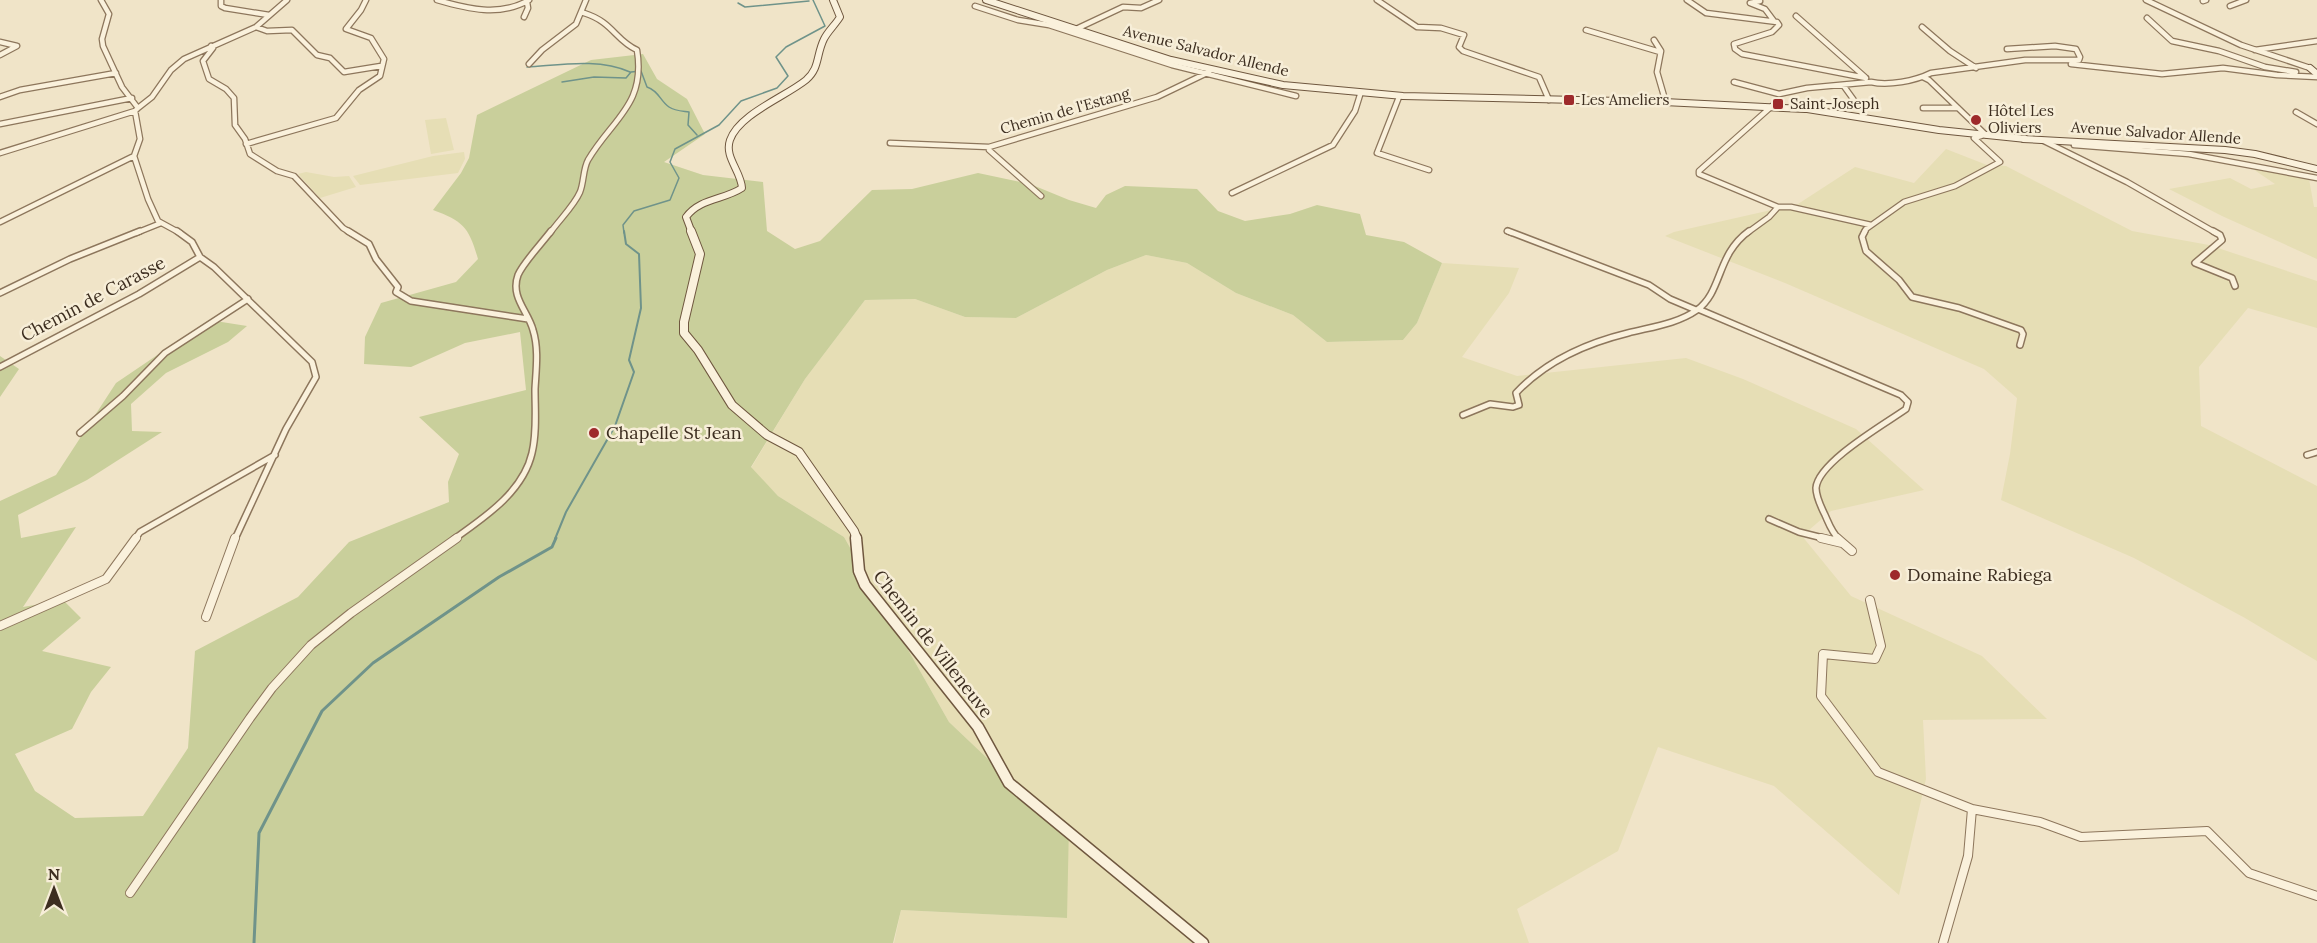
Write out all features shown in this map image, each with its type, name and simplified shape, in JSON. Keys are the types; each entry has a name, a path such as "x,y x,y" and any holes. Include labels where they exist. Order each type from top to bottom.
{"main road":[{"name":"Chemin de Villeneuve","path":"833,0 840,16 821,44 816,69 774,103 754,112 732,135 728,150 743,182 742,188 733,194 697,206 687,214 686,217 700,254 684,322 684,333 698,350 732,405 767,435 799,452 854,531 858,540 858,570 865,585 978,727 1009,783 1203,943"},
{"name":"Avenue Salvador Allende","path":"986,0 1073,31 1151,54 1210,71 1280,85 1360,95 1399,97 1764,102 1965,135 1981,135"},
{"path":"2310,68 2317,76"},
{"path":"2310,68 2317,68"},
{"name":"Avenue Salvador Allende","path":"1666,102 1805,109"},
{"name":"Avenue Salvador Allende","path":"1939,130 2044,141 2179,147 2255,154 2317,169"}],"street":[{"path":"101,0 109,14 102,41 111,68 116,73 122,88 137,104 140,140 134,156 148,199 161,223 192,242 200,257 248,299 312,362 316,370 312,384 286,429 235,538 206,617"},
{"path":"221,0 221,6 225,8 269,15"},
{"path":"0,153 136,110 152,97 176,65 211,46 256,27 287,0"},
{"path":"246,144 336,118 359,90 380,76 384,59 371,38 346,29 350,22 357,18 366,0"},
{"path":"437,0 464,7 495,9 511,8 528,1 524,17"},
{"path":"529,64 540,51 578,23 584,12 586,0"},
{"path":"975,6 1073,31 1100,16 1123,7 1141,8 1160,0"},
{"path":"1377,0 1417,27 1441,28 1464,35 1459,47 1463,51 1539,77 1549,99"},
{"path":"1385,5 1391,0"},
{"path":"1687,0 1706,13 1774,21"},
{"path":"2146,0 2253,50 2310,68"},
{"path":"2230,6 2246,0"},
{"path":"1760,1 1750,3 1765,9 1779,25 1776,30 1734,44 1735,49 1747,56 1866,78"},
{"path":"130,893 250,718 272,688 310,645 357,608 480,521 509,495 523,477 532,454 536,343 528,319 516,296 518,275 580,192 587,162 629,106 636,92 639,62 637,50 622,43 616,32 602,19 584,12"},
{"path":"1796,16 1871,82"},
{"path":"2147,18 2172,41 2219,51 2265,67 2317,76"},
{"path":"256,27 267,31 292,30 298,39 311,45 317,55 330,58 344,72 381,66"},
{"path":"1922,27 1976,69"},
{"path":"1586,30 1660,52"},
{"path":"1654,40 1660,52 1657,72 1666,102"},
{"path":"2253,50 2317,41"},
{"path":"0,42 17,46 0,55"},
{"path":"211,46 213,48 203,61 206,72 213,82 226,89 228,94 234,98 235,124 250,154 277,171 294,176 343,228 369,244 376,259 398,287 396,292 419,303 528,319"},
{"path":"1734,82 1779,94 1807,88 1871,82 1880,84 1923,77 1931,73 1976,69 2025,60 2079,60 2077,50 2055,46 2007,49"},
{"path":"2065,60 2071,64 2162,74 2223,68 2277,75 2317,76"},
{"path":"1210,71 1296,96"},
{"name":"Chemin de l'Estang","path":"1041,196 989,150 989,147 1157,97 1210,71"},
{"path":"0,97 20,90 116,73"},
{"path":"1923,77 1958,108 2000,162 1955,186 1904,202 1866,229 1862,237 1866,250 1899,280 1909,294 1921,300 1959,308 2021,330 2023,334 2020,345"},
{"path":"1843,85 1856,103"},
{"path":"1232,193 1333,145 1355,111 1360,95"},
{"path":"1399,97 1377,153 1429,170"},
{"path":"0,124 132,98"},
{"path":"1789,106 1773,106 1698,171 1700,174 1778,207 1791,207 1871,225"},
{"path":"1923,108 1958,108"},
{"path":"2296,112 2317,124"},
{"path":"2044,141 2184,153 2316,177 2317,169"},
{"path":"2044,141 2127,182 2220,235 2222,240 2195,263 2232,278 2235,286"},
{"path":"890,143 989,147"},
{"path":"2179,147 2184,153"},
{"path":"0,222 134,156"},
{"path":"1462,415 1490,404 1513,407 1519,405 1516,393 1538,372 1616,335 1686,316 1698,309 1713,293 1726,257 1735,242 1778,207"},
{"path":"0,293 70,259 161,223"},
{"path":"1507,231 1649,285 1670,299 1901,395 1908,402 1906,409 1832,461 1818,482 1816,489 1820,504 1834,535 1852,551"},
{"name":"Chemin de Carasse","path":"0,367 133,298 200,257"},
{"path":"80,433 123,396 165,353 248,299"},
{"path":"2307,455 2317,452"},
{"path":"0,626 106,579 140,532 275,455"},
{"path":"1769,519 1798,532 1843,543"},
{"path":"1870,600 1881,646 1875,659 1823,654 1821,696 1878,772 1972,809 2040,822 2081,837 2207,831 2250,873 2317,896"},
{"path":"1943,943 1968,856 1972,809"}],"shaded area":[{"path":"446,118 454,150 431,154 425,120"},
{"path":"1946,149 1987,165 2006,166 2132,231 2209,245 2317,281 2317,328 2248,308 2199,367 2201,426 2317,486 2317,661 2245,618 2134,558 2001,500 2017,398 1984,369 1785,283 1665,236 1798,204 1855,167 1914,183"},
{"path":"464,152 465,159 458,173 360,185 353,176 433,156"},
{"path":"2250,167 2309,179 2314,207 2317,207 2317,259 2169,189 2230,178 2251,189 2275,184"},
{"path":"306,172 334,177 349,176 356,187 320,198 298,174"},
{"path":"1146,255 1187,263 1236,293 1293,315 1327,342 1403,340 1417,323 1442,263 1519,268 1509,293 1462,357 1517,376 1686,358 1743,379 1856,429 1924,490 1831,511 1802,536 1851,596 1982,656 2047,719 1923,720 1926,779 1899,895 1774,786 1658,747 1618,851 1517,909 1529,943 894,943 901,910 1067,918 1024,793 949,722 844,537 778,496 751,468 805,379 865,300 915,299 965,317 1016,318 1107,270"}],"green space":[{"path":"643,54 657,79 687,99 705,134 664,162 703,175 763,182 767,231 795,249 820,241 872,190 912,189 978,173 1030,184 1096,208 1106,195 1125,186 1197,189 1218,211 1245,221 1290,214 1317,205 1360,214 1366,235 1404,242 1442,263 1417,323 1403,340 1327,342 1293,315 1236,293 1187,263 1146,255 1107,270 1016,318 965,317 915,299 865,300 805,379 751,467 778,496 844,537 949,722 1024,793 1069,824 1067,918 901,910 893,943 0,943 0,501 56,475 116,383 209,320 247,326 228,342 166,373 131,404 132,431 162,432 87,480 18,515 21,538 76,527 23,607 63,600 81,618 42,651 111,667 91,692 72,729 15,754 35,791 75,818 143,816 188,748 195,651 298,597 349,542 449,502 448,482 459,454 419,417 526,390 520,332 465,343 411,367 364,364 365,337 381,303 456,282 478,259 468,232 458,222 433,210 461,173 469,158 477,115 591,60"},
{"path":"0,356 19,369 0,397"}],"waterway":[{"path":"624,233 623,225 634,211 670,200 679,178 670,162 675,149 719,125 741,101 777,88 788,76 776,57 786,47 825,26 813,0"},
{"path":"738,3 745,7 809,1"},
{"path":"527,67 592,64 630,72"},
{"path":"562,82 594,77 626,78 631,72 641,71 647,87 654,91 666,105 689,112 688,125 697,135"},
{"path":"555,539 566,512 615,426 634,372 629,360 641,308 639,254 626,244 624,231"},
{"path":"254,943 259,833 322,711 373,663 499,577 552,547 556,538"}],"place":[{"name":"Les Ameliers","path":"1569,100"},
{"name":"Saint-Joseph","path":"1778,104"},
{"name":"Hôtel Les Oliviers","path":"1976,120"},
{"name":"Chapelle St Jean","path":"594,433"},
{"name":"Domaine Rabiega","path":"1895,575"}]}
